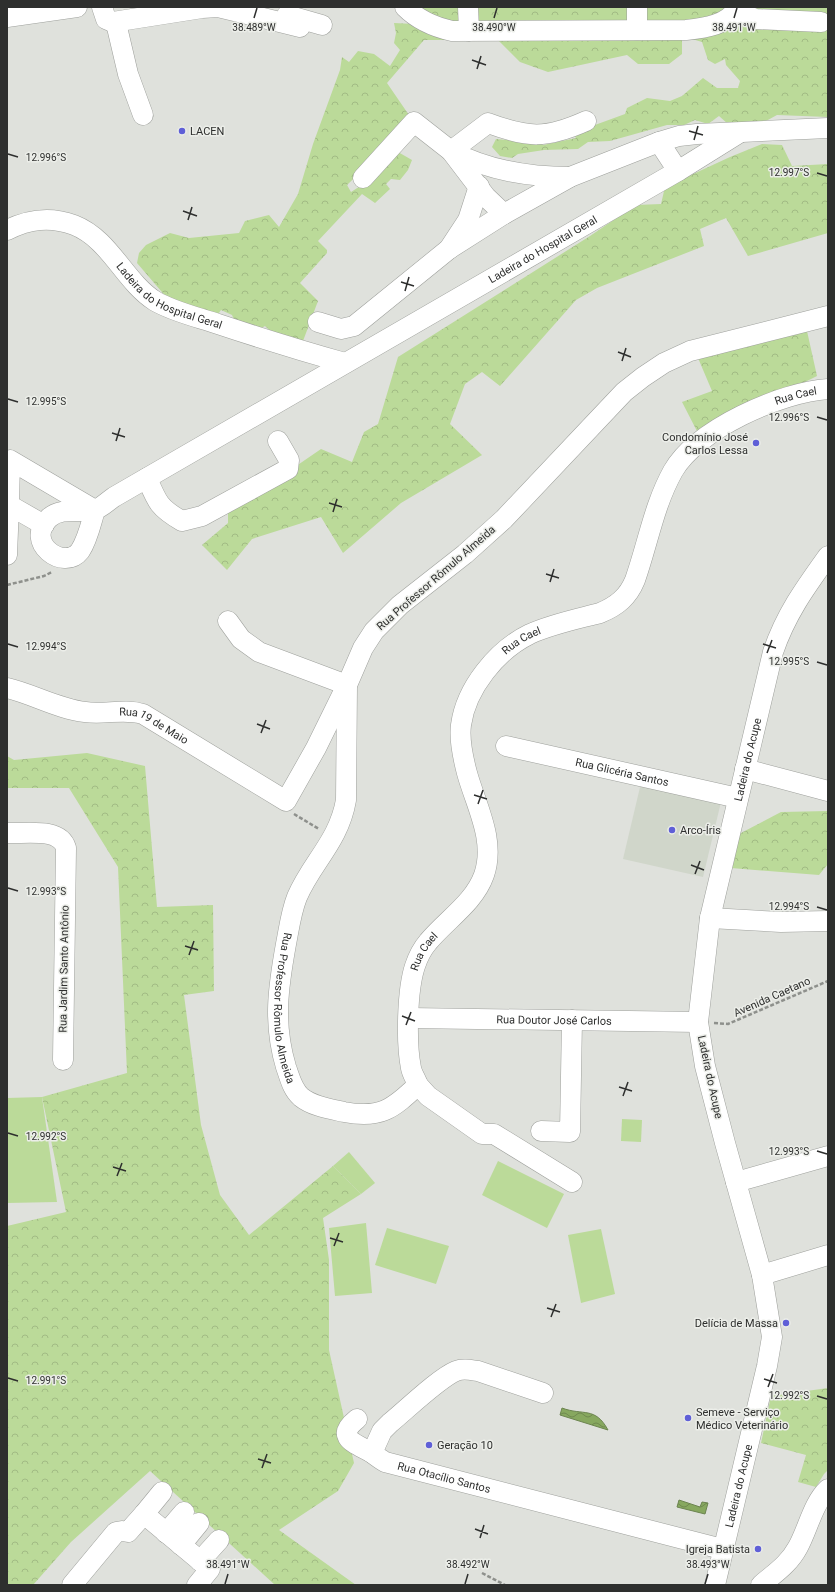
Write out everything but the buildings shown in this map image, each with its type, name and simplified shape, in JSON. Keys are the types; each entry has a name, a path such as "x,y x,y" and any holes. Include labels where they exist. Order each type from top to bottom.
{"street":[{"path":"7,17 77,7"},
{"path":"102,7 106,18 116,23 202,8 218,7 300,27"},
{"path":"258,7 322,25"},
{"path":"405,7 422,20 437,27 452,31 705,28 721,23 738,9 755,18 821,22"},
{"path":"468,7 469,31"},
{"path":"637,7 637,30"},
{"path":"116,23 128,74 143,115"},
{"path":"451,151 488,123 512,132 530,135 555,133 586,121"},
{"path":"363,178 414,122 451,151 471,161 512,171 551,177 570,177"},
{"name":"Ladeira do Hospital Geral","path":"449,249 504,214 570,177 659,142 679,136 697,134 828,128"},
{"name":"Ladeira do Hospital Geral","path":"95,510 114,497 678,171 739,133"},
{"path":"659,142 678,171"},
{"path":"451,151 490,201 504,214"},
{"path":"318,322 342,329 354,326 449,249 468,220 478,186"},
{"name":"Ladeira do Hospital Geral","path":"7,230 21,223 40,219 56,220 74,225 88,231 142,291 155,301 172,309 274,343 345,363"},
{"name":"Rua Professor Rômulo Almeida","path":"418,1085 397,1105 375,1115 360,1115 329,1109 308,1101 302,1097 291,1082 283,1056 277,1016 278,990 284,954 290,920 297,896 333,838 343,814 346,800 347,685 363,648 374,631 400,605 465,554 504,519 602,414 643,377 664,363 690,351 828,316"},
{"name":"Rua Cael","path":"409,1018 412,979 419,954 438,931 468,902 483,876 487,864 488,853 486,831 467,772 461,735 465,708 481,677 505,652 531,634 600,613 623,600 630,591 635,580 657,506 674,469 687,454 703,440 723,426 774,402 795,394 828,389"},
{"path":"147,478 155,498 165,512 182,521 202,516 288,469 289,460 278,441"},
{"path":"7,555 10,460 95,510"},
{"path":"9,505 44,526"},
{"path":"95,510 80,551 73,556 59,557 45,548 40,537 48,519 60,512 95,510"},
{"name":"Ladeira do Acupe","path":"714,1585 767,1366 772,1336 762,1275 705,1066 698,1022 710,918 773,652 781,628 795,603 828,556"},
{"path":"228,621 241,639 259,652 347,685 316,748 286,801"},
{"name":"Rua 19 de Maio","path":"7,688 77,711 133,711 144,714 286,801"},
{"name":"Rua Glicéria Santos","path":"506,746 738,798"},
{"path":"745,769 828,791"},
{"name":"Rua Jardim Santo Antônio","path":"7,833 50,834 58,836 64,841 66,848 63,1060"},
{"path":"710,918 781,922 828,921"},
{"path":"409,1018 409,1049 411,1069 418,1085 428,1096 482,1134 494,1134 572,1182"},
{"name":"Rua Doutor José Carlos","path":"409,1018 698,1022"},
{"path":"541,1131 570,1132 572,1020"},
{"path":"736,1182 828,1156"},
{"path":"762,1275 828,1255"},
{"path":"372,1453 382,1431 386,1427 446,1377 457,1371 467,1369 478,1371 543,1393"},
{"name":"Rua Otacílio Santos","path":"357,1419 349,1425 347,1431 348,1437 352,1443 393,1465 722,1549"},
{"path":"761,1585 787,1564 798,1549 817,1505 828,1489"},
{"path":"72,1585 116,1532 122,1530 128,1532 162,1492"},
{"path":"144,1514 210,1570 196,1585"},
{"path":"173,1539 192,1517"},
{"path":"200,1561 220,1540"}],"path":[{"path":"7,585 44,576 58,569 73,556"},
{"path":"286,801 290,811 333,838"},
{"name":"Avenida Caetano","path":"698,1022 728,1024 828,981"},
{"path":"482,1573 506,1585"}],"shaded area":[{"name":"Arco-Íris","path":"641,783 721,802 703,877 623,859"}],"green space":[{"path":"400,7 828,7 828,117 777,115 766,121 728,124 719,116 708,124 695,120 684,125 667,125 610,141 588,142 578,149 544,150 518,154 512,158 500,156 492,147 496,139 520,141 539,140 543,145 576,138 573,133 625,114 627,108 647,98 670,101 682,96 703,78 717,88 738,88 740,81 726,65 725,59 715,64 708,60 702,42 682,36 682,54 669,64 638,64 627,55 548,72 520,62 498,40 424,40 387,83 411,118 376,157 347,185 351,192 365,183 398,152 412,160 408,170 400,180 391,179 386,184 390,189 375,203 362,194 318,241 327,250 327,253 300,283 318,301 303,341 277,337 265,326 256,331 235,322 232,315 221,310 216,317 173,305 137,263 139,253 146,245 170,233 189,238 239,233 245,221 269,215 279,227 298,194 313,144 340,70 342,57 349,62 358,51 374,54 390,66 400,50 394,43 396,33 394,23 414,24"},
{"path":"762,144 782,145 792,166 828,164 828,233 748,256 726,218 700,229 704,246 597,288 576,300 500,386 482,372 465,384 450,424 482,455 401,503 343,553 321,517 252,539 227,570 202,545 228,523 228,513 321,449 352,462 364,432 378,424 398,357 590,236 636,205 661,204 665,187"},
{"path":"807,331 817,376 699,435 682,402 712,391 698,358"},
{"path":"87,753 145,766 157,907 213,905 214,991 184,995 201,1125 220,1195 249,1235 333,1166 361,1194 323,1218 329,1260 329,1350 354,1463 338,1491 279,1530 356,1585 275,1585 150,1471 71,1542 33,1585 7,1585 7,1226 66,1212 42,1097 127,1073 118,867 69,788 7,788 7,756 14,760"},
{"path":"828,811 828,864 819,875 731,868 739,834 781,812"},
{"path":"42,1097 57,1202 7,1203 7,1098"},
{"path":"622,1119 642,1120 641,1142 621,1141"},
{"path":"349,1152 375,1183 361,1194 333,1166"},
{"path":"498,1161 564,1194 547,1228 482,1195"},
{"path":"366,1223 372,1293 335,1296 329,1228"},
{"path":"387,1228 449,1246 436,1284 375,1265"},
{"path":"601,1229 615,1294 581,1303 568,1235"},
{"path":"828,1388 828,1470 816,1487 798,1482 806,1455 761,1443 771,1396"}],"water":[{"path":"562,1408 593,1415 603,1422 608,1430 560,1415"},
{"path":"679,1500 700,1507 702,1502 708,1503 705,1514 677,1507"}],"place":[{"name":"LACEN","path":"182,131"},
{"name":"Condomínio José Carlos Lessa","path":"756,443"},
{"name":"Arco-Íris","path":"672,830"},
{"name":"Delícia de Massa","path":"786,1323"},
{"name":"Semeve - Serviço Médico Veterinário","path":"688,1418"},
{"name":"Geração 10","path":"429,1445"},
{"name":"Igreja Batista","path":"758,1549"}]}
